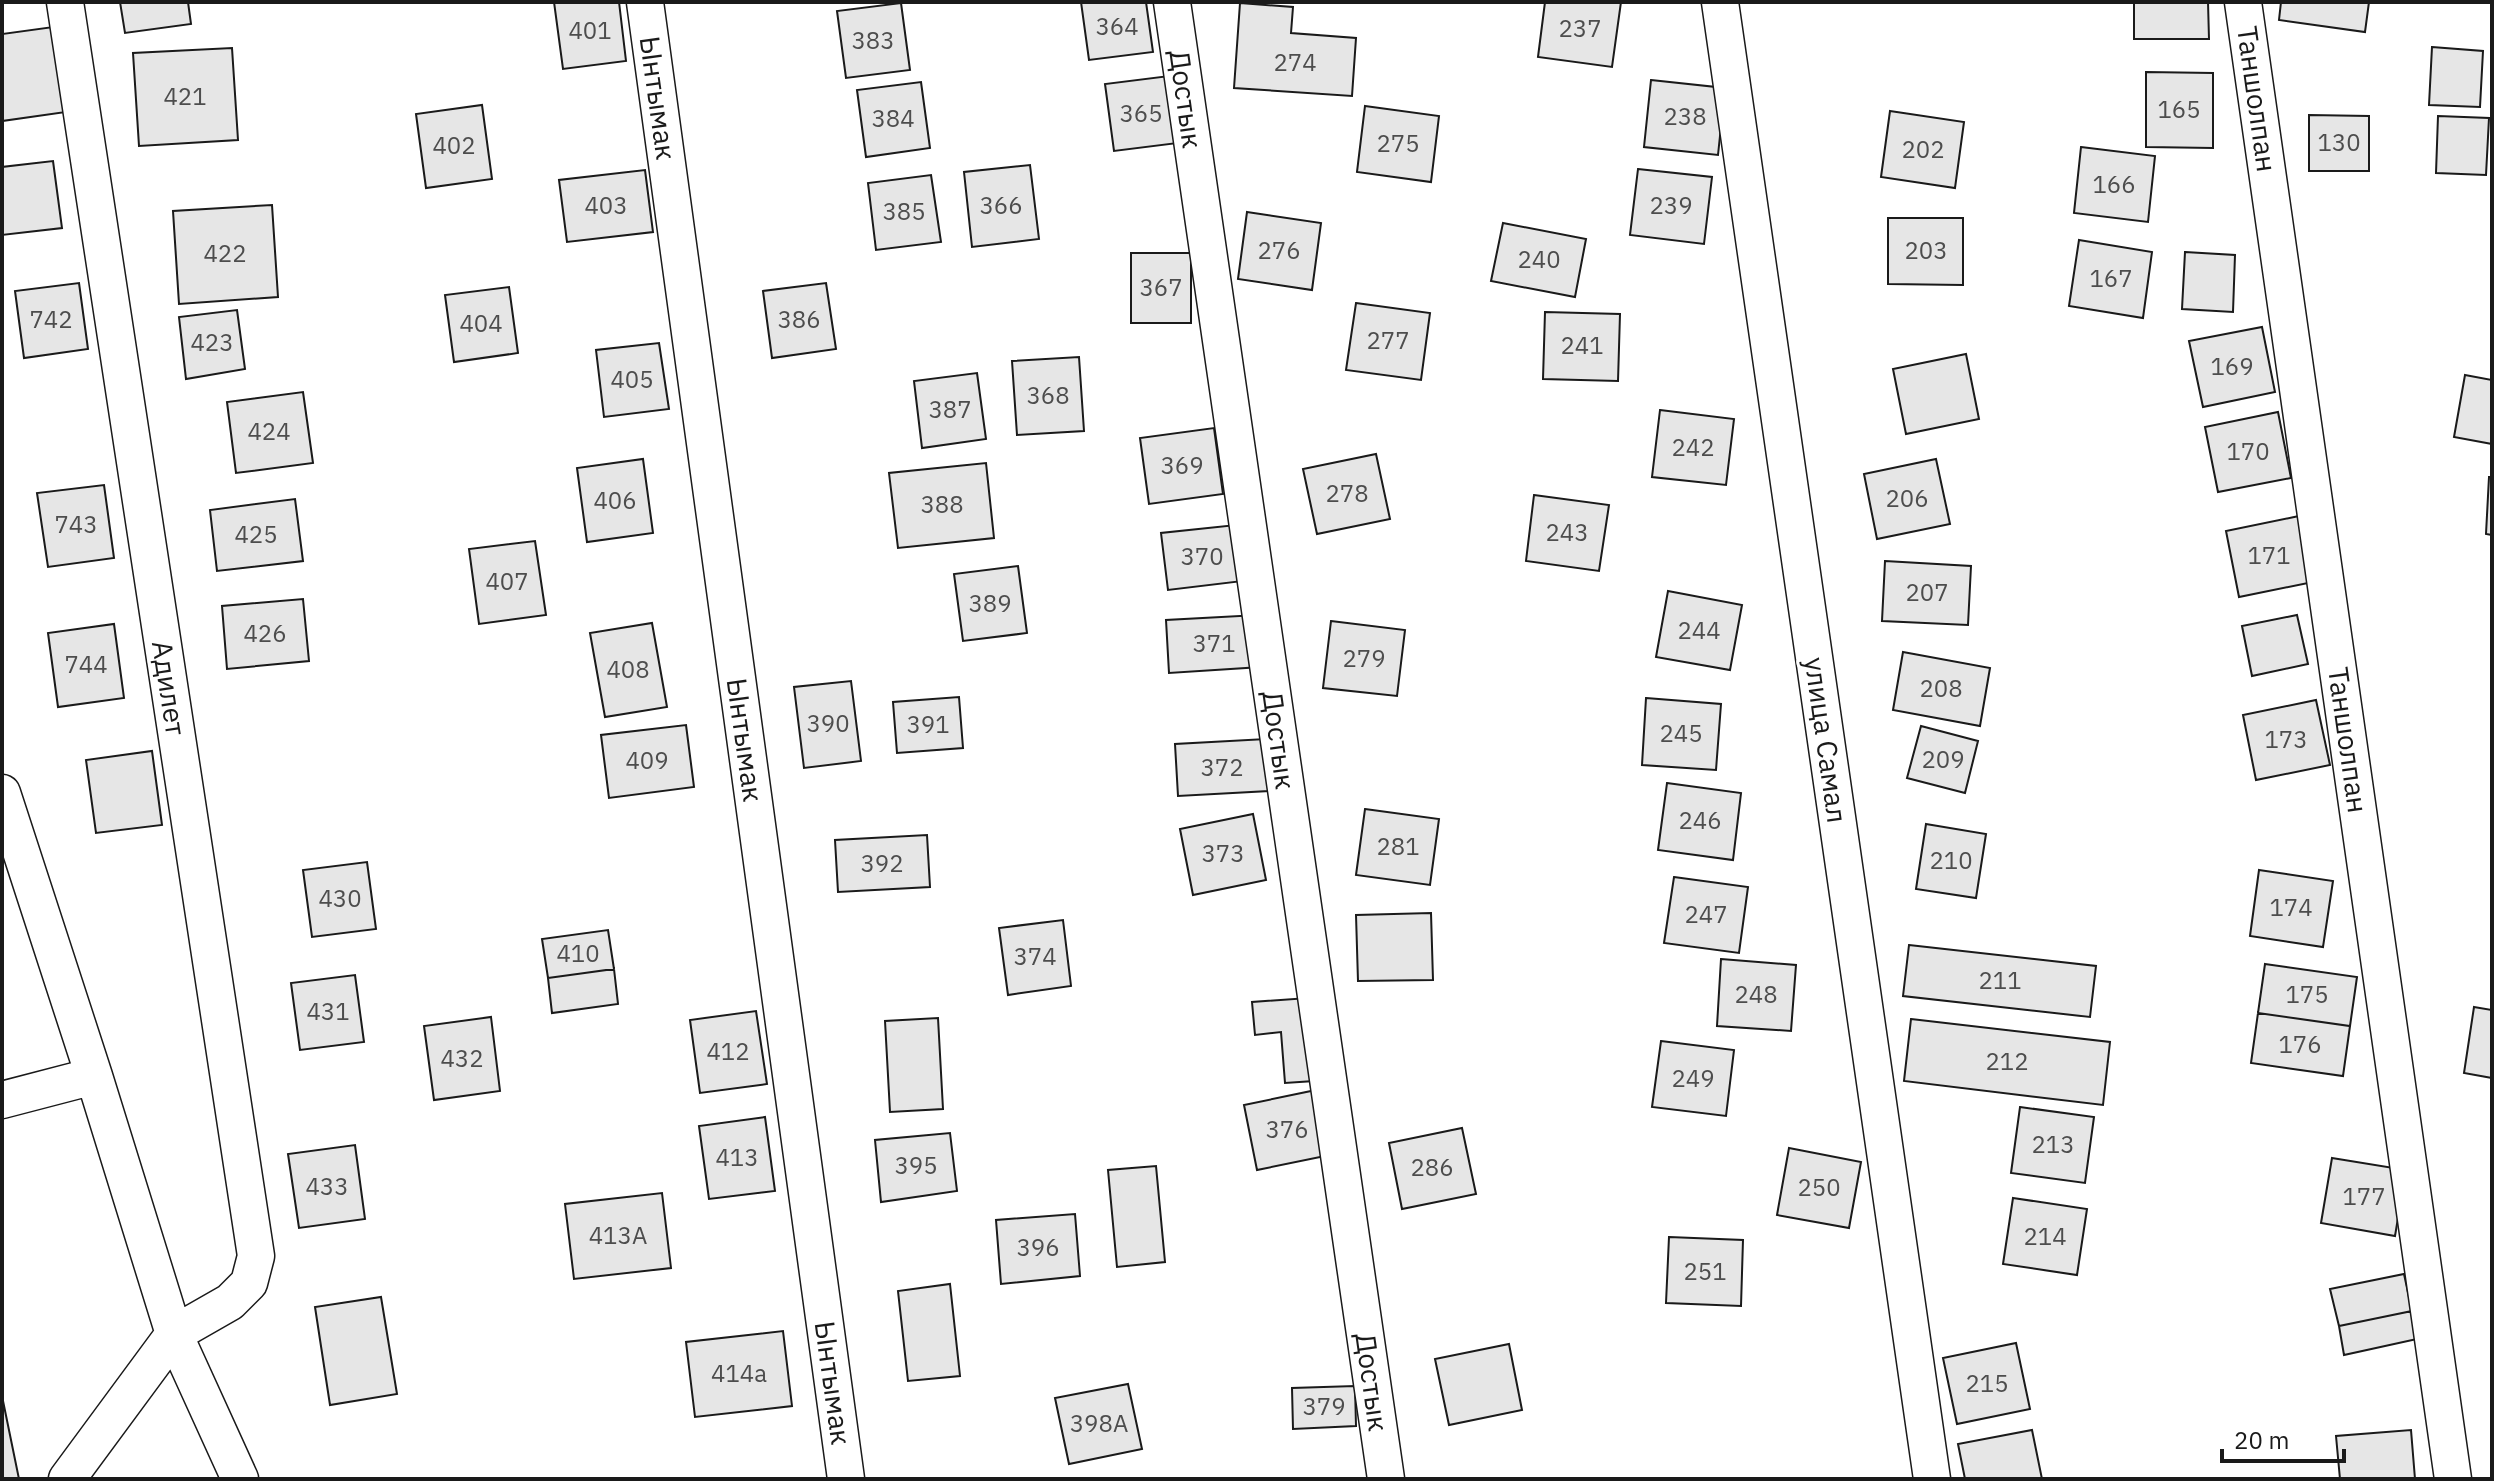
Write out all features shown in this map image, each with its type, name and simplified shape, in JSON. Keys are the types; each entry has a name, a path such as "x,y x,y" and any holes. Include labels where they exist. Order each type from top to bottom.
{"street":[{"name":"Адилет","path":"65,2 256,1256 249,1283 230,1302 174,1334"},
{"name":"Ынтымак","path":"645,2 846,1479"},
{"name":"Достык","path":"1172,2 1386,1479"},
{"name":"улица Самал","path":"1720,2 1932,1479"},
{"name":"Таншолпан","path":"2243,2 2453,1479"},
{"path":"2,793 174,1334 240,1479"},
{"path":"2,1100 94,1076"},
{"path":"67,1479 174,1334"}],"building":[{"path":"120,2 188,2 191,24 125,33"},
{"path":"554,2 619,2 626,61 563,69"},
{"path":"1081,2 1146,2 1153,52 1089,60"},
{"path":"1545,2 1621,2 1612,67 1538,57"},
{"path":"2134,2 2208,2 2209,39 2134,39"},
{"path":"2281,2 2369,2 2365,32 2279,20"},
{"path":"901,3 910,70 846,78 837,11"},
{"path":"1240,3 1293,7 1291,33 1356,38 1352,96 1234,88"},
{"path":"53,27 66,112 2,121 2,34"},
{"path":"2432,47 2483,51 2480,107 2429,105"},
{"path":"232,48 238,140 139,146 133,53"},
{"path":"2146,72 2213,73 2213,148 2146,147"},
{"path":"1169,76 1178,143 1114,151 1105,84"},
{"path":"1651,80 1725,88 1718,155 1644,147"},
{"path":"921,82 930,148 866,157 857,90"},
{"path":"482,105 492,179 426,188 416,114"},
{"path":"1365,106 1439,116 1431,182 1357,172"},
{"path":"1890,111 1964,122 1955,188 1881,177"},
{"path":"2309,115 2369,116 2369,171 2309,171"},
{"path":"2438,116 2489,118 2486,175 2436,173"},
{"path":"2081,147 2155,156 2148,222 2074,213"},
{"path":"53,161 62,228 2,235 2,167"},
{"path":"1030,165 1039,239 972,247 964,172"},
{"path":"1638,169 1712,177 1704,244 1630,235"},
{"path":"645,170 653,232 567,242 559,180"},
{"path":"931,175 941,242 876,250 868,183"},
{"path":"272,205 278,297 179,304 173,211"},
{"path":"1247,212 1321,223 1312,290 1238,279"},
{"path":"1888,218 1963,218 1963,285 1888,284"},
{"path":"1503,223 1586,239 1575,297 1491,281"},
{"path":"2079,240 2152,252 2143,318 2069,306"},
{"path":"2185,252 2235,255 2233,312 2182,309"},
{"path":"1131,253 1191,253 1191,323 1131,323"},
{"path":"79,283 88,349 24,358 15,291"},
{"path":"826,283 836,349 772,358 763,291"},
{"path":"509,287 518,353 454,362 445,295"},
{"path":"1356,303 1430,313 1421,380 1346,370"},
{"path":"237,310 245,369 186,379 179,317"},
{"path":"1545,312 1620,314 1618,381 1543,379"},
{"path":"2262,327 2275,392 2203,407 2189,341"},
{"path":"659,343 669,409 604,417 596,350"},
{"path":"1966,354 1979,419 1906,434 1893,369"},
{"path":"1079,357 1084,431 1017,435 1012,361"},
{"path":"977,373 986,439 922,448 914,381"},
{"path":"2465,375 2492,380 2492,444 2454,437"},
{"path":"303,392 313,463 236,473 227,402"},
{"path":"1660,410 1734,419 1726,485 1652,477"},
{"path":"2278,412 2291,478 2218,492 2205,427"},
{"path":"1214,428 1223,494 1149,504 1140,438"},
{"path":"1376,454 1390,519 1317,534 1303,469"},
{"path":"643,459 653,533 587,542 577,468"},
{"path":"1936,459 1950,524 1877,539 1864,474"},
{"path":"986,463 994,538 898,548 889,473"},
{"path":"2489,477 2492,477 2492,535 2486,534"},
{"path":"104,485 114,558 48,567 37,493"},
{"path":"1534,495 1609,505 1599,571 1526,561"},
{"path":"295,499 303,561 217,571 210,510"},
{"path":"2299,516 2313,582 2239,597 2226,531"},
{"path":"1236,525 1243,581 1168,590 1161,533"},
{"path":"535,541 546,615 479,624 469,549"},
{"path":"1885,561 1971,566 1968,625 1882,621"},
{"path":"1018,566 1027,633 963,641 954,574"},
{"path":"1668,591 1742,605 1730,670 1656,657"},
{"path":"303,599 309,661 227,669 222,606"},
{"path":"1258,615 1261,667 1169,673 1166,620"},
{"path":"2297,615 2308,664 2252,676 2242,626"},
{"path":"1331,621 1405,630 1397,696 1323,688"},
{"path":"652,623 667,707 605,717 590,633"},
{"path":"114,624 124,698 58,707 48,633"},
{"path":"1903,652 1990,668 1980,726 1893,710"},
{"path":"851,681 861,761 804,768 794,687"},
{"path":"959,697 963,748 897,753 893,702"},
{"path":"1646,698 1721,704 1716,770 1642,765"},
{"path":"2316,700 2330,765 2256,780 2243,715"},
{"path":"686,725 694,787 609,798 601,735"},
{"path":"1921,726 1978,741 1965,793 1907,778"},
{"path":"1266,739 1269,791 1178,796 1175,744"},
{"path":"152,751 162,825 96,833 86,760"},
{"path":"1667,783 1741,793 1733,860 1658,850"},
{"path":"1365,809 1439,819 1430,885 1356,875"},
{"path":"1253,814 1266,880 1193,895 1180,829"},
{"path":"1926,824 1986,834 1976,898 1916,889"},
{"path":"927,835 930,887 838,892 835,840"},
{"path":"367,862 376,929 312,937 303,870"},
{"path":"2259,870 2333,881 2323,947 2250,936"},
{"path":"1674,877 1748,887 1739,953 1664,943"},
{"path":"1431,913 1433,980 1358,981 1356,915"},
{"path":"1063,920 1071,986 1008,995 999,928"},
{"path":"608,930 614,969 548,978 542,939"},
{"path":"1909,945 2096,966 2090,1017 1903,996"},
{"path":"1721,959 1796,965 1791,1031 1717,1026"},
{"path":"2265,964 2357,977 2350,1026 2258,1013"},
{"path":"614,969 618,1004 552,1013 548,978"},
{"path":"355,975 364,1042 300,1050 291,983"},
{"path":"1308,998 1314,1081 1285,1083 1281,1032 1255,1035 1252,1002"},
{"path":"2474,1007 2492,1010 2492,1078 2464,1073"},
{"path":"756,1011 767,1084 700,1093 690,1020"},
{"path":"2258,1013 2350,1026 2343,1076 2251,1063"},
{"path":"491,1017 500,1091 434,1100 424,1026"},
{"path":"938,1018 943,1109 890,1112 885,1021"},
{"path":"1911,1019 2110,1042 2103,1105 1904,1081"},
{"path":"1661,1041 1734,1050 1726,1116 1652,1107"},
{"path":"1316,1090 1330,1155 1257,1170 1244,1105"},
{"path":"2020,1107 2094,1117 2085,1183 2011,1173"},
{"path":"765,1117 775,1191 709,1199 699,1126"},
{"path":"1462,1128 1476,1194 1402,1209 1389,1143"},
{"path":"950,1133 957,1191 881,1202 875,1140"},
{"path":"355,1145 365,1219 299,1228 288,1154"},
{"path":"1789,1148 1861,1162 1849,1228 1777,1215"},
{"path":"2332,1158 2406,1170 2395,1236 2321,1223"},
{"path":"1156,1166 1165,1262 1117,1267 1108,1170"},
{"path":"662,1193 671,1268 574,1279 565,1204"},
{"path":"2013,1198 2087,1209 2077,1275 2003,1264"},
{"path":"1075,1214 1080,1276 1001,1284 996,1220"},
{"path":"1669,1237 1743,1240 1741,1306 1666,1303"},
{"path":"2404,1274 2412,1311 2339,1326 2330,1289"},
{"path":"950,1284 960,1376 908,1381 898,1291"},
{"path":"381,1297 397,1394 330,1405 315,1307"},
{"path":"2412,1311 2417,1339 2344,1355 2339,1326"},
{"path":"783,1331 792,1406 695,1417 686,1342"},
{"path":"2016,1343 2030,1409 1957,1424 1943,1358"},
{"path":"1509,1344 1522,1410 1449,1425 1435,1359"},
{"path":"1128,1384 1142,1449 1069,1464 1055,1398"},
{"path":"1355,1386 1356,1426 1293,1429 1292,1388"},
{"path":"2,1396 19,1479 2,1479"},
{"path":"2032,1430 2042,1479 1965,1479 1958,1444"},
{"path":"2411,1430 2415,1479 2340,1479 2336,1436"}]}
